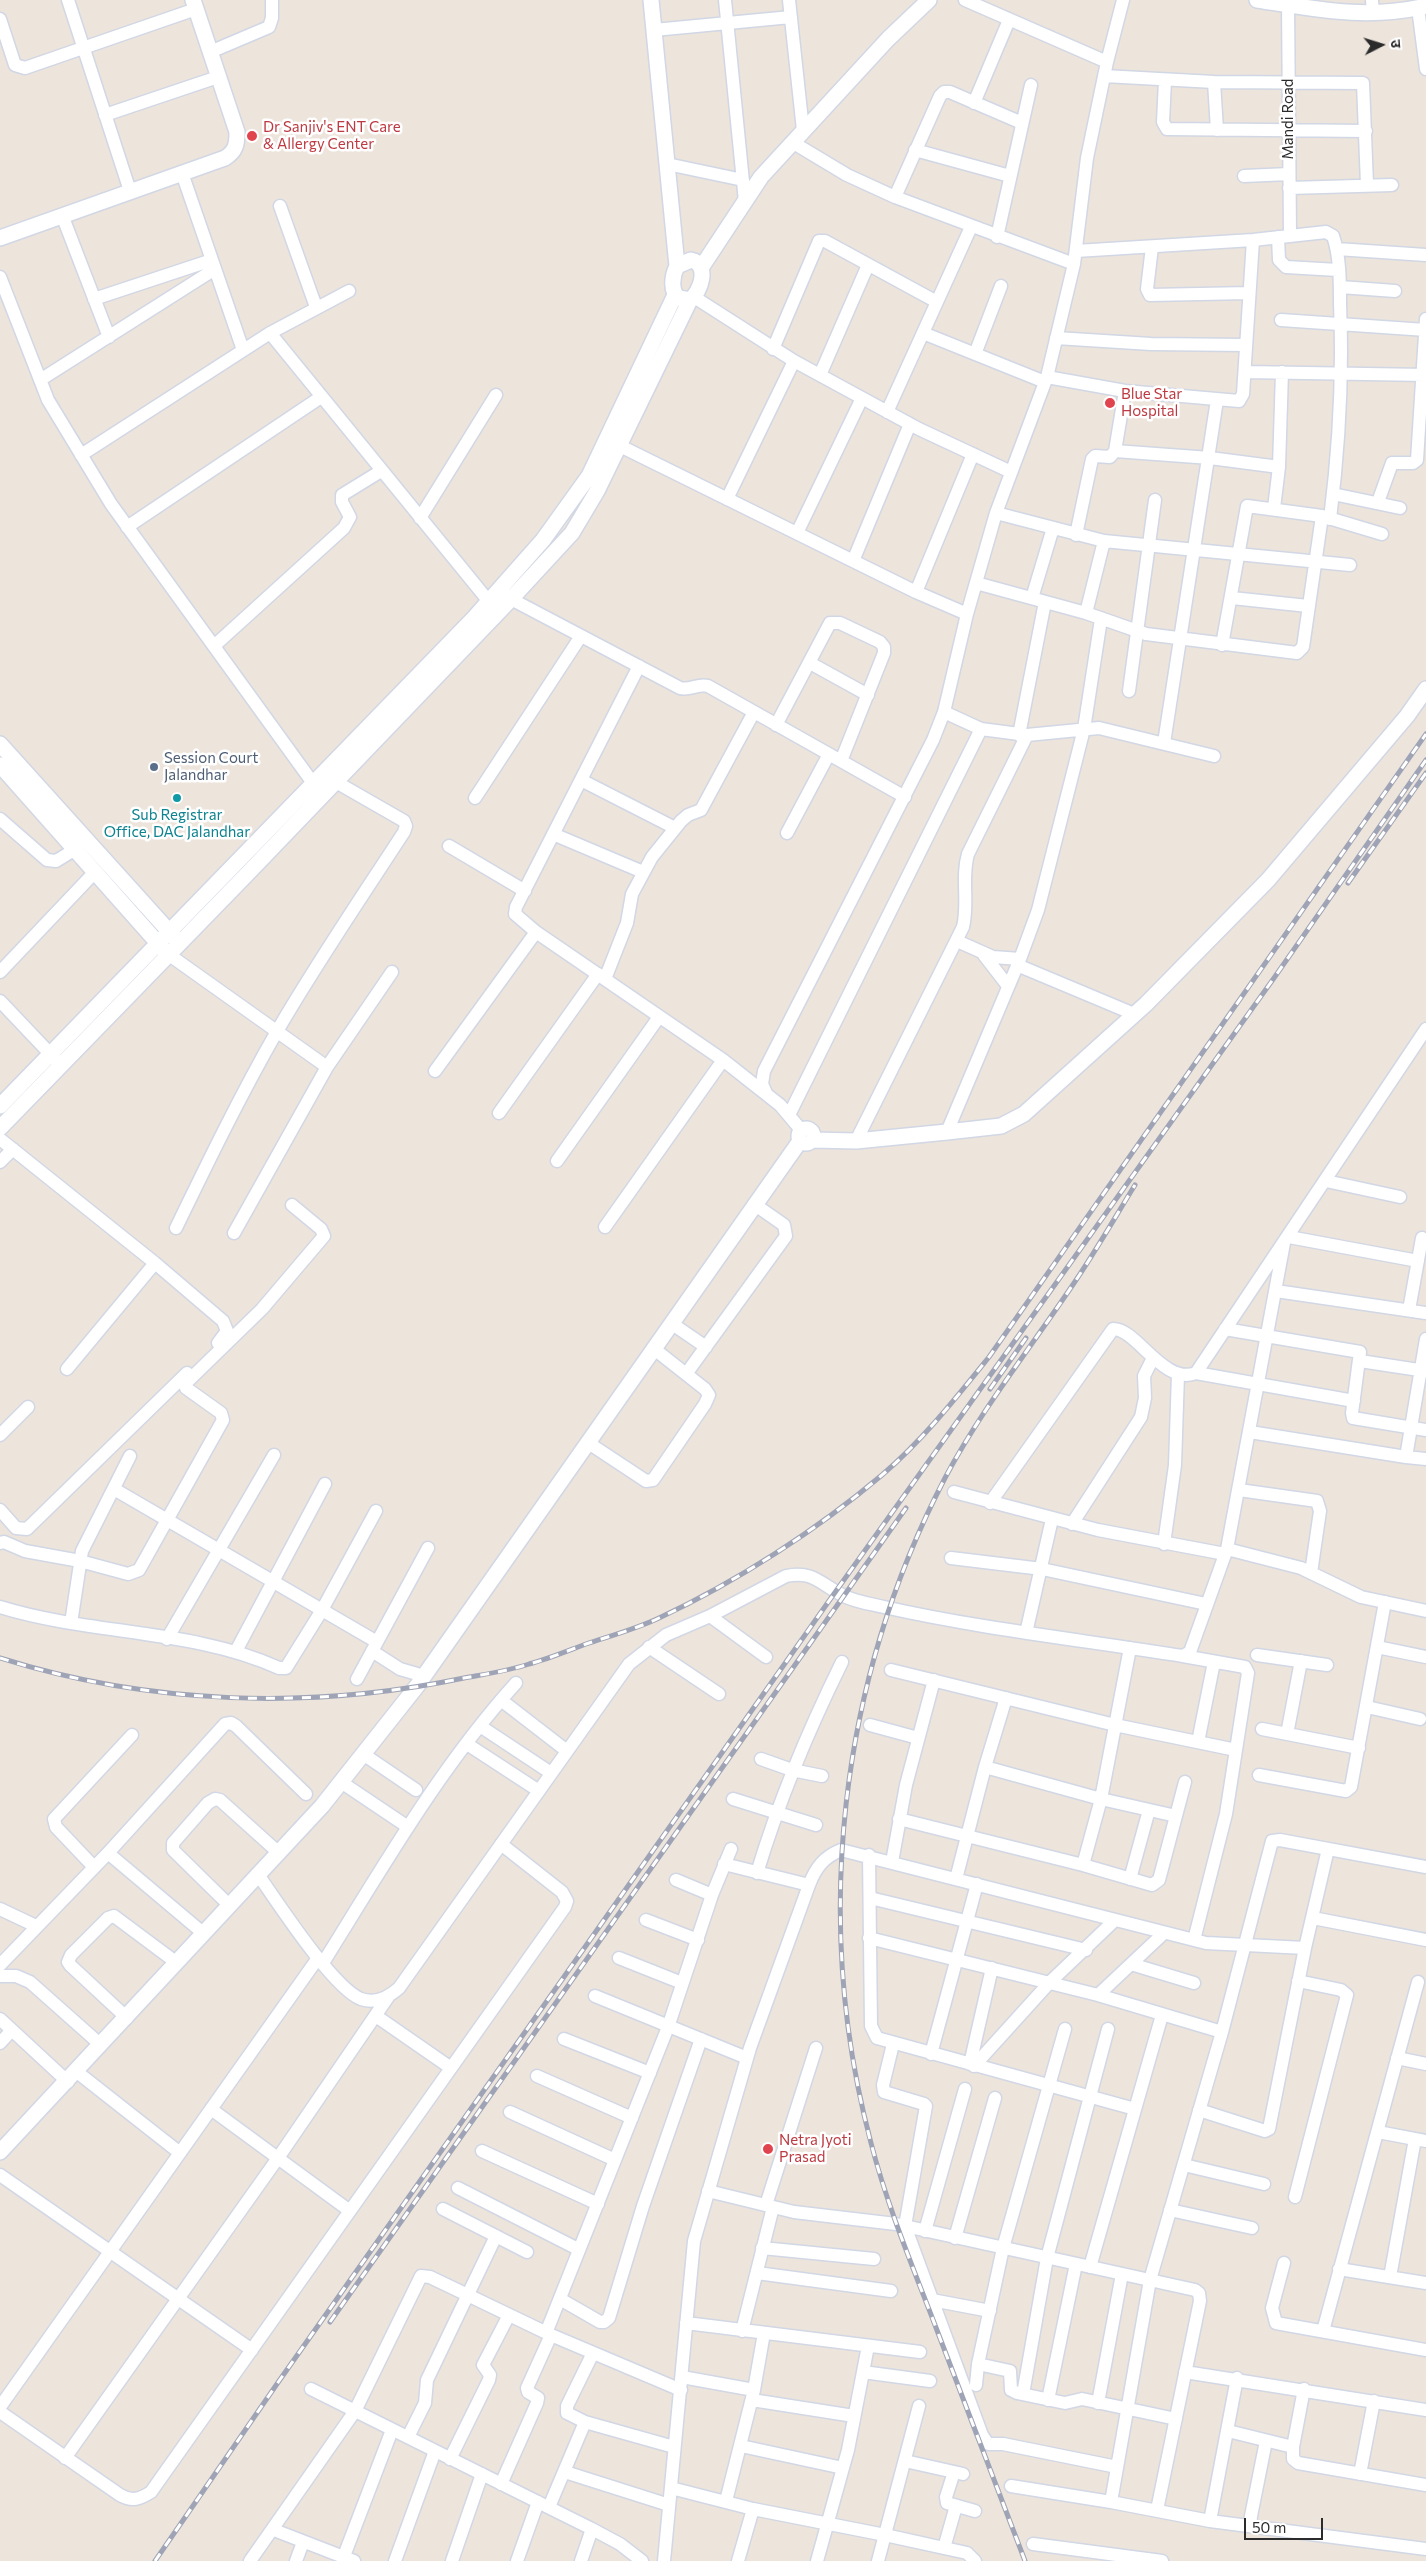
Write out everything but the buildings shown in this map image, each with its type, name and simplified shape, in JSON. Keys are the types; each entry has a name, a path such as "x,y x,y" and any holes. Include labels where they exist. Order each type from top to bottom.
{"street":[{"path":"68,0 130,191"},
{"path":"210,52 269,27 272,18 272,0"},
{"path":"651,0 678,266 673,279 686,298 794,361 887,412 1012,472"},
{"path":"725,0 745,202"},
{"path":"789,0 803,130"},
{"path":"0,1106 50,1054 163,949 180,944 336,782 505,594 572,533 597,491 614,443 686,298 700,283 701,268 745,202 762,177 792,142 888,38 929,0"},
{"path":"965,0 1107,62"},
{"path":"766,1093 762,1084 764,1071 905,797 933,740 944,712 967,614 996,513 1046,379 1074,264 1087,158 1107,62 1123,0"},
{"path":"1257,0 1358,14 1372,7 1422,7 1426,69"},
{"name":"Mandi Road","path":"1279,2 1288,81 1289,174 1284,236 1279,260 1286,267 1338,270"},
{"path":"0,20 14,65 17,68 25,68 84,49 194,4 237,132 235,150 225,158 0,238"},
{"path":"654,30 791,17"},
{"path":"974,103 1009,20"},
{"path":"1104,76 1214,82 1363,83 1367,185"},
{"path":"105,115 218,77"},
{"path":"1165,80 1163,122 1165,128 1366,131"},
{"path":"1214,82 1217,130"},
{"path":"997,237 1031,85"},
{"path":"895,197 940,96 944,92 1022,123"},
{"path":"792,142 847,176 895,197 997,237 1074,264"},
{"path":"915,150 1010,176"},
{"path":"667,164 743,180"},
{"path":"182,173 243,350"},
{"path":"1244,176 1289,174"},
{"path":"1289,188 1392,185"},
{"path":"280,206 316,307"},
{"path":"62,215 109,337"},
{"path":"887,412 971,227"},
{"path":"976,583 1086,613 1138,632 1222,645 1293,653 1300,652 1303,647 1314,561 1333,494 1341,375 1340,287 1337,249 1330,233 1076,251"},
{"path":"923,333 1046,379 1125,391 1233,402 1241,398 1245,372 1252,240"},
{"path":"773,349 817,243 825,242 937,302"},
{"path":"1152,247 1147,289 1150,295 1249,293"},
{"path":"1337,249 1426,255"},
{"path":"678,266 691,260 698,263 701,268"},
{"path":"94,299 214,265"},
{"path":"40,380 109,337 214,265"},
{"path":"820,375 868,265"},
{"path":"0,277 48,400 81,455 128,526 322,796"},
{"path":"975,354 1001,286"},
{"path":"1340,287 1395,291"},
{"path":"81,455 270,333 349,291"},
{"path":"1378,502 1392,463 1413,463 1416,460 1424,375 1426,319"},
{"path":"1281,320 1426,330"},
{"path":"270,333 493,608"},
{"path":"1056,338 1151,344 1246,345"},
{"path":"727,499 794,361"},
{"path":"1245,372 1424,375"},
{"path":"1274,508 1278,467 1282,372"},
{"path":"1076,534 1092,459 1095,456 1110,457 1115,451 1125,391"},
{"path":"420,518 496,396"},
{"path":"128,526 321,397"},
{"path":"797,533 862,398"},
{"path":"1164,743 1196,551 1217,400"},
{"path":"853,561 910,424"},
{"path":"614,443 916,592 967,614"},
{"path":"1115,451 1210,458 1278,467"},
{"path":"916,592 973,454"},
{"path":"214,646 344,528 350,517 342,502 342,495 381,471"},
{"path":"1333,494 1400,508"},
{"path":"1129,691 1156,500"},
{"path":"1222,645 1232,598 1247,506 1274,508 1326,517 1382,534"},
{"path":"996,513 1104,541 1350,566"},
{"path":"1032,598 1053,528"},
{"path":"1086,613 1104,541"},
{"path":"505,594 680,688 708,686 905,797"},
{"path":"1232,598 1308,606"},
{"path":"856,1141 957,941 966,915 965,870 968,854 1023,735 1046,602"},
{"path":"0,1128 61,1065 163,949 169,932 313,784 493,608"},
{"path":"947,1132 1038,910 1084,729 1101,619"},
{"path":"776,725 828,626 833,622 880,642 884,647 884,653 841,761"},
{"path":"475,798 581,636"},
{"path":"810,663 868,695"},
{"path":"639,666 516,907 515,914 536,932 723,1060 766,1093 789,1115 805,1137 856,1141 1001,1126 1018,1118 1134,1014 1268,880 1407,716 1426,689"},
{"path":"499,1113 601,976 627,924 632,894 643,872 688,815 701,810 754,712"},
{"path":"944,712 981,729 1023,735 1084,729 1106,730 1214,756"},
{"path":"789,1115 981,729"},
{"path":"0,744 45,805 74,850 163,949 276,1033 327,1067"},
{"path":"787,833 829,754"},
{"path":"0,766 45,805 180,944"},
{"path":"581,780 676,828"},
{"path":"176,1228 215,1147 276,1033 406,826 400,818 336,782"},
{"path":"0,819 47,860 56,861 74,850"},
{"path":"553,834 643,872"},
{"path":"450,846 525,891"},
{"path":"0,972 94,873"},
{"path":"435,1072 536,932"},
{"path":"957,941 984,955 1018,962 1134,1014"},
{"path":"984,955 1008,986"},
{"path":"234,1233 327,1067 392,972"},
{"path":"0,1001 61,1065"},
{"path":"557,1161 659,1017"},
{"path":"1196,1373 1426,1029"},
{"path":"605,1227 723,1060"},
{"path":"0,2152 259,1876 364,1754 424,1676 754,1204 805,1137"},
{"path":"0,1139 155,1263 223,1321 228,1331 27,1529 16,1528 0,1510"},
{"path":"0,1162 12,1149"},
{"path":"1326,1181 1400,1197"},
{"path":"686,1374 786,1236 784,1225 754,1204"},
{"path":"0,1543 6,1542 25,1552 80,1561 128,1574 136,1572 168,1520 224,1418 221,1413 186,1388 185,1384 262,1309 324,1236 321,1229 292,1205"},
{"path":"1409,1310 1422,1238"},
{"path":"1286,1240 1418,1261"},
{"path":"1183,1656 1190,1652 1226,1552 1286,1240"},
{"path":"67,1369 155,1263"},
{"path":"1276,1291 1426,1313"},
{"path":"671,1322 706,1347"},
{"path":"990,1503 1109,1332 1116,1329 1121,1330 1153,1358 1178,1374 1196,1373 1354,1401"},
{"path":"1225,1329 1360,1352 1353,1418 1426,1430"},
{"path":"1406,1457 1424,1370 1426,1339"},
{"path":"587,1442 646,1481 654,1480 708,1400 708,1391 653,1348"},
{"path":"1072,1524 1141,1417 1145,1398 1145,1373 1153,1358"},
{"path":"1360,1361 1424,1370"},
{"path":"1164,1544 1175,1465 1178,1374"},
{"path":"0,1435 28,1408"},
{"path":"1250,1432 1426,1459"},
{"path":"167,1639 274,1455"},
{"path":"72,1622 82,1551 130,1456"},
{"path":"236,1651 325,1484"},
{"path":"114,1489 322,1610 375,1646 400,1669 424,1676"},
{"path":"1239,1490 1317,1501 1320,1511 1311,1573"},
{"path":"954,1492 1072,1524 1164,1544 1226,1552 1292,1565 1352,1594 1426,1611"},
{"path":"0,1607 72,1622 236,1651 279,1668 286,1668 322,1610 376,1510"},
{"path":"1026,1634 1052,1519"},
{"path":"357,1679 428,1548"},
{"path":"951,1558 1042,1569 1206,1604"},
{"path":"64,2458 278,2158 388,1997 399,1988 567,1752 619,1675 648,1648 681,1627 710,1616 774,1581 786,1576 812,1575 844,1596 856,1601 1026,1634 1130,1648 1245,1667 1248,1670 1226,1814 1194,1940"},
{"path":"1259,1775 1346,1790 1351,1787 1385,1602"},
{"path":"710,1616 766,1657"},
{"path":"1377,1647 1426,1658"},
{"path":"648,1648 719,1694"},
{"path":"1084,1865 1101,1799 1130,1648"},
{"path":"1257,1655 1327,1665"},
{"path":"756,1873 792,1770 842,1662"},
{"path":"1198,1742 1214,1662"},
{"path":"1287,1734 1302,1662"},
{"path":"891,1670 1115,1725 1236,1750"},
{"path":"892,1862 918,1738 934,1680"},
{"path":"0,2408 211,2109 321,1960 408,1827 467,1744 516,1683"},
{"path":"956,1879 985,1767 1006,1698"},
{"path":"501,1700 567,1752"},
{"path":"1366,1707 1420,1719"},
{"path":"0,1966 93,1866 108,1853 224,1724 236,1726 306,1794"},
{"path":"870,1725 918,1738"},
{"path":"480,1726 552,1773"},
{"path":"1262,1729 1359,1748"},
{"path":"93,1866 56,1827 54,1819 132,1735"},
{"path":"467,1744 539,1791"},
{"path":"364,1754 416,1790"},
{"path":"761,1759 792,1770 822,1776"},
{"path":"985,1767 1101,1799 1176,1816"},
{"path":"341,1782 408,1827"},
{"path":"900,1819 1084,1865 1152,1885 1159,1880 1185,1782"},
{"path":"230,1906 173,1850 173,1843 208,1803 216,1799 220,1800 279,1853"},
{"path":"733,1799 816,1825"},
{"path":"1130,1879 1149,1810"},
{"path":"1111,2502 1150,2280 1222,2032 1243,1944 1272,1841 1280,1840 1426,1867"},
{"path":"0,2412 64,2458 128,2500 144,2497 151,2492 567,1901 562,1892 501,1844"},
{"path":"501,2484 537,2403 538,2398 528,2392 527,2388 578,2249 616,2160 668,2027 712,1895 731,1849"},
{"path":"1199,2110 1265,2131 1269,2129 1298,1981 1328,1849"},
{"path":"664,2561 694,2241 747,2058 814,1870 830,1855 842,1850 869,1855 1194,1940 1223,1945 1243,1944 1305,1948"},
{"path":"108,1853 203,1934"},
{"path":"869,1855 871,2026 876,2038 1135,2109"},
{"path":"724,1864 809,1885"},
{"path":"259,1876 321,1960 360,1998 370,2001 388,1997"},
{"path":"676,1880 712,1895"},
{"path":"931,2054 977,1884"},
{"path":"870,1898 967,1923 1086,1950"},
{"path":"0,1909 36,1926"},
{"path":"127,2018 70,1965 71,1955 108,1918 114,1916 177,1963"},
{"path":"1313,1918 1426,1940"},
{"path":"646,1920 698,1940"},
{"path":"972,2065 1050,1982 1116,1920"},
{"path":"1098,1995 1164,1933"},
{"path":"869,1938 1050,1982 1222,2032"},
{"path":"619,1958 682,1983"},
{"path":"1131,1964 1194,1982"},
{"path":"972,2065 992,1968"},
{"path":"0,1976 16,1976 30,1982 101,2046"},
{"path":"1295,2197 1347,1995 1341,1990 1298,1981"},
{"path":"1322,2331 1418,1982"},
{"path":"595,1996 747,2058"},
{"path":"1090,2267 1162,2015"},
{"path":"376,2016 451,2068"},
{"path":"0,2019 72,2077 180,2153"},
{"path":"976,2385 978,2364 1003,2248 1065,2029"},
{"path":"1023,2394 1047,2258 1108,2029"},
{"path":"0,2043 12,2030"},
{"path":"560,2299 600,2322 604,2322 609,2318 643,2206 700,2039"},
{"path":"564,2040 650,2073"},
{"path":"893,2044 883,2085 884,2092 926,2106 905,2226 988,2444 1002,2444 1117,2466"},
{"path":"742,2331 757,2273 769,2206 816,2048"},
{"path":"1396,2058 1426,2064"},
{"path":"537,2076 632,2118"},
{"path":"925,2231 965,2089"},
{"path":"955,2238 995,2098"},
{"path":"211,2109 350,2211"},
{"path":"510,2112 616,2160"},
{"path":"1378,2132 1420,2140 1390,2277"},
{"path":"482,2151 598,2204"},
{"path":"1184,2165 1264,2184"},
{"path":"0,2175 109,2253 252,2350"},
{"path":"458,2188 578,2249"},
{"path":"708,2191 794,2212 905,2226 1190,2288 1199,2293 1200,2301 1157,2510"},
{"path":"443,2209 527,2252"},
{"path":"1170,2210 1252,2228"},
{"path":"408,2438 425,2403 427,2380 496,2236"},
{"path":"762,2248 874,2259"},
{"path":"1284,2263 1272,2308 1273,2320 1280,2325 1426,2350"},
{"path":"1048,2400 1076,2264"},
{"path":"1339,2269 1426,2283"},
{"path":"757,2273 891,2291"},
{"path":"1098,2403 1122,2274"},
{"path":"250,2561 274,2530 355,2411 420,2276 430,2277 548,2334 681,2390"},
{"path":"932,2300 990,2311"},
{"path":"450,2459 489,2380 490,2375 483,2365 509,2314"},
{"path":"686,2323 920,2352"},
{"path":"726,2501 753,2395 764,2333"},
{"path":"817,2561 843,2468 868,2346"},
{"path":"593,2353 566,2410 570,2416 674,2447"},
{"path":"978,2364 1010,2371 1011,2390 1023,2394 1068,2403 1078,2399 1176,2419"},
{"path":"863,2372 930,2381"},
{"path":"1185,2372 1237,2378 1426,2410"},
{"path":"682,2377 753,2395 854,2416"},
{"path":"1210,2521 1237,2378"},
{"path":"311,2389 592,2529 620,2544 642,2561"},
{"path":"1304,2389 1293,2447 1293,2458 1298,2463 1426,2485"},
{"path":"1360,2474 1374,2401"},
{"path":"878,2561 919,2406"},
{"path":"517,2561 544,2505 564,2472 585,2422"},
{"path":"274,2530 349,2559 392,2430"},
{"path":"1228,2431 1293,2447"},
{"path":"1249,2526 1266,2441"},
{"path":"741,2446 843,2468"},
{"path":"395,2561 435,2451"},
{"path":"905,2461 959,2473 946,2500 949,2504 975,2511"},
{"path":"564,2472 669,2505"},
{"path":"452,2561 482,2474"},
{"path":"1011,2486 1157,2510 1210,2521 1426,2549"},
{"path":"671,2488 753,2509 944,2548 963,2557 972,2556 975,2561"},
{"path":"944,2548 956,2506"},
{"path":"738,2561 753,2509"},
{"path":"581,2561 592,2529"},
{"path":"296,2561 303,2542"},
{"path":"1033,2544 1162,2561"}],"railway":[{"path":"0,1658 56,1674 114,1685 230,1698 348,1695 406,1688 513,1669 632,1629 688,1604 775,1554 831,1515 897,1462 938,1419 989,1357 1426,734"},
{"path":"155,2561 279,2381 836,1591 1274,978 1426,760"},
{"path":"1348,883 1426,773"},
{"path":"1025,2561 900,2235 871,2143 853,2059 843,1974 841,1889 846,1804 859,1720 880,1637 909,1556 945,1478 974,1428 1080,1274 1135,1185"},
{"path":"990,1389 1026,1338"},
{"path":"330,2322 906,1508"}],"place":[{"name":"Dr Sanjiv's ENT Care & Allergy Center","path":"252,136"},
{"name":"Blue Star Hospital","path":"1110,403"},
{"name":"Session Court Jalandhar","path":"154,767"},
{"name":"Sub Registrar Office, DAC Jalandhar","path":"177,798"},
{"name":"Netra Jyoti Prasad","path":"768,2149"}]}
